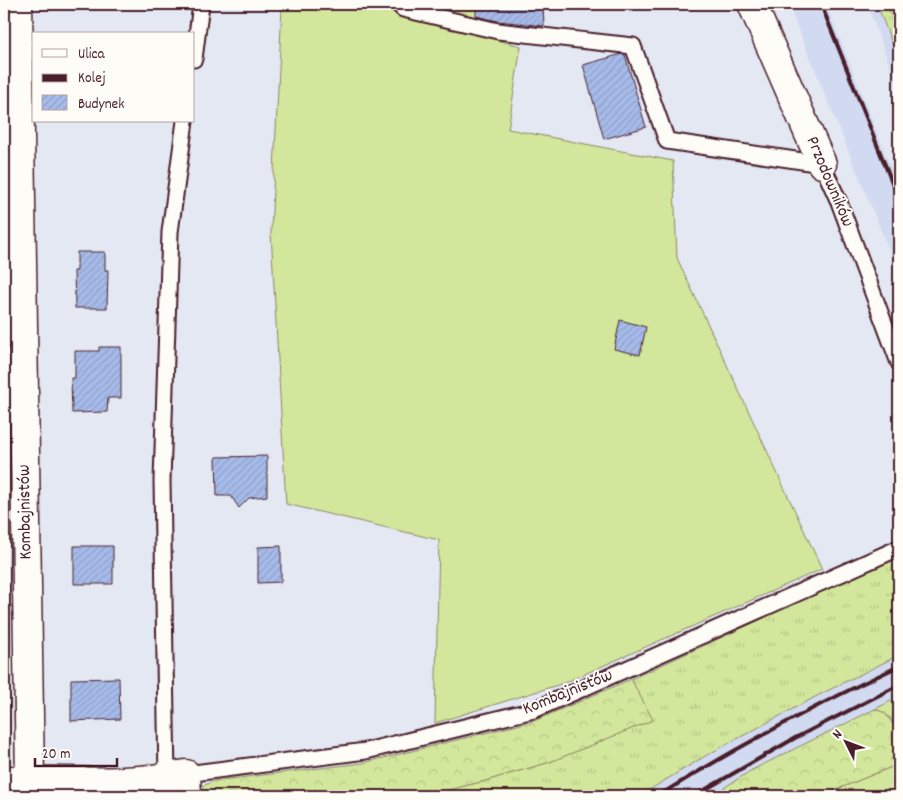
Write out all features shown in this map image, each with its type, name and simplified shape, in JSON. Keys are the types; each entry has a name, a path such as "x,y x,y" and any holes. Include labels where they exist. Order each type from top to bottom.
{"street":[{"name":"Kombajnistów","path":"18,4 17,780 180,783"},
{"name":"Przodowników","path":"752,4 822,164"}],"lane":[{"path":"195,51 201,4"},
{"path":"398,4 404,9 498,31 634,46 667,141 822,164"},
{"path":"180,783 162,481 170,232 185,122"},
{"name":"Przodowników","path":"822,164 899,363"},
{"name":"Kombajnistów","path":"180,783 366,752 534,710 899,548"}],"shaded area":[{"path":"788,4 826,4 899,188 899,274"},
{"path":"867,4 877,4 899,62 899,90"},
{"path":"899,655 899,697 752,770 711,796 639,796 707,755 817,696"}],"green space":[{"path":"278,4 503,4 496,40 521,46 508,129 673,161 677,258 822,569 564,683 435,723 439,540 286,504 271,232 282,7"},
{"path":"877,4 887,4 899,37 899,62"},
{"path":"899,556 899,655 817,696 707,755 639,796 423,796 485,781 550,762 652,720 631,679"},
{"path":"631,679 653,720 550,762 485,781 423,796 196,796 200,787 214,781 363,763 534,721"},
{"path":"899,697 899,747 892,721 885,714 875,709"},
{"path":"875,709 885,713 895,727 895,741 899,747 899,764 821,796 711,796 752,770"},
{"path":"899,764 899,796 821,796"},
{"path":"4,790 157,791 167,796 4,796"}],"building":[{"path":"476,4 543,4 544,26 498,21 476,16"},
{"path":"622,54 625,55 646,127 604,139 583,65"},
{"path":"77,252 105,252 105,270 108,270 107,308 75,308 74,271 77,271"},
{"path":"620,320 646,327 640,355 614,349"},
{"path":"99,347 121,347 121,398 108,398 107,412 72,413 71,378 75,378 75,351 99,351"},
{"path":"267,456 267,496 249,498 239,508 231,496 217,496 216,457"},
{"path":"74,546 113,546 113,584 74,584"},
{"path":"281,546 281,582 258,583 258,547"},
{"path":"119,678 120,719 71,721 71,679"}],"railway":[{"path":"821,4 899,200"},
{"path":"658,796 776,728 899,666"},
{"path":"694,796 795,738 899,685"}]}
